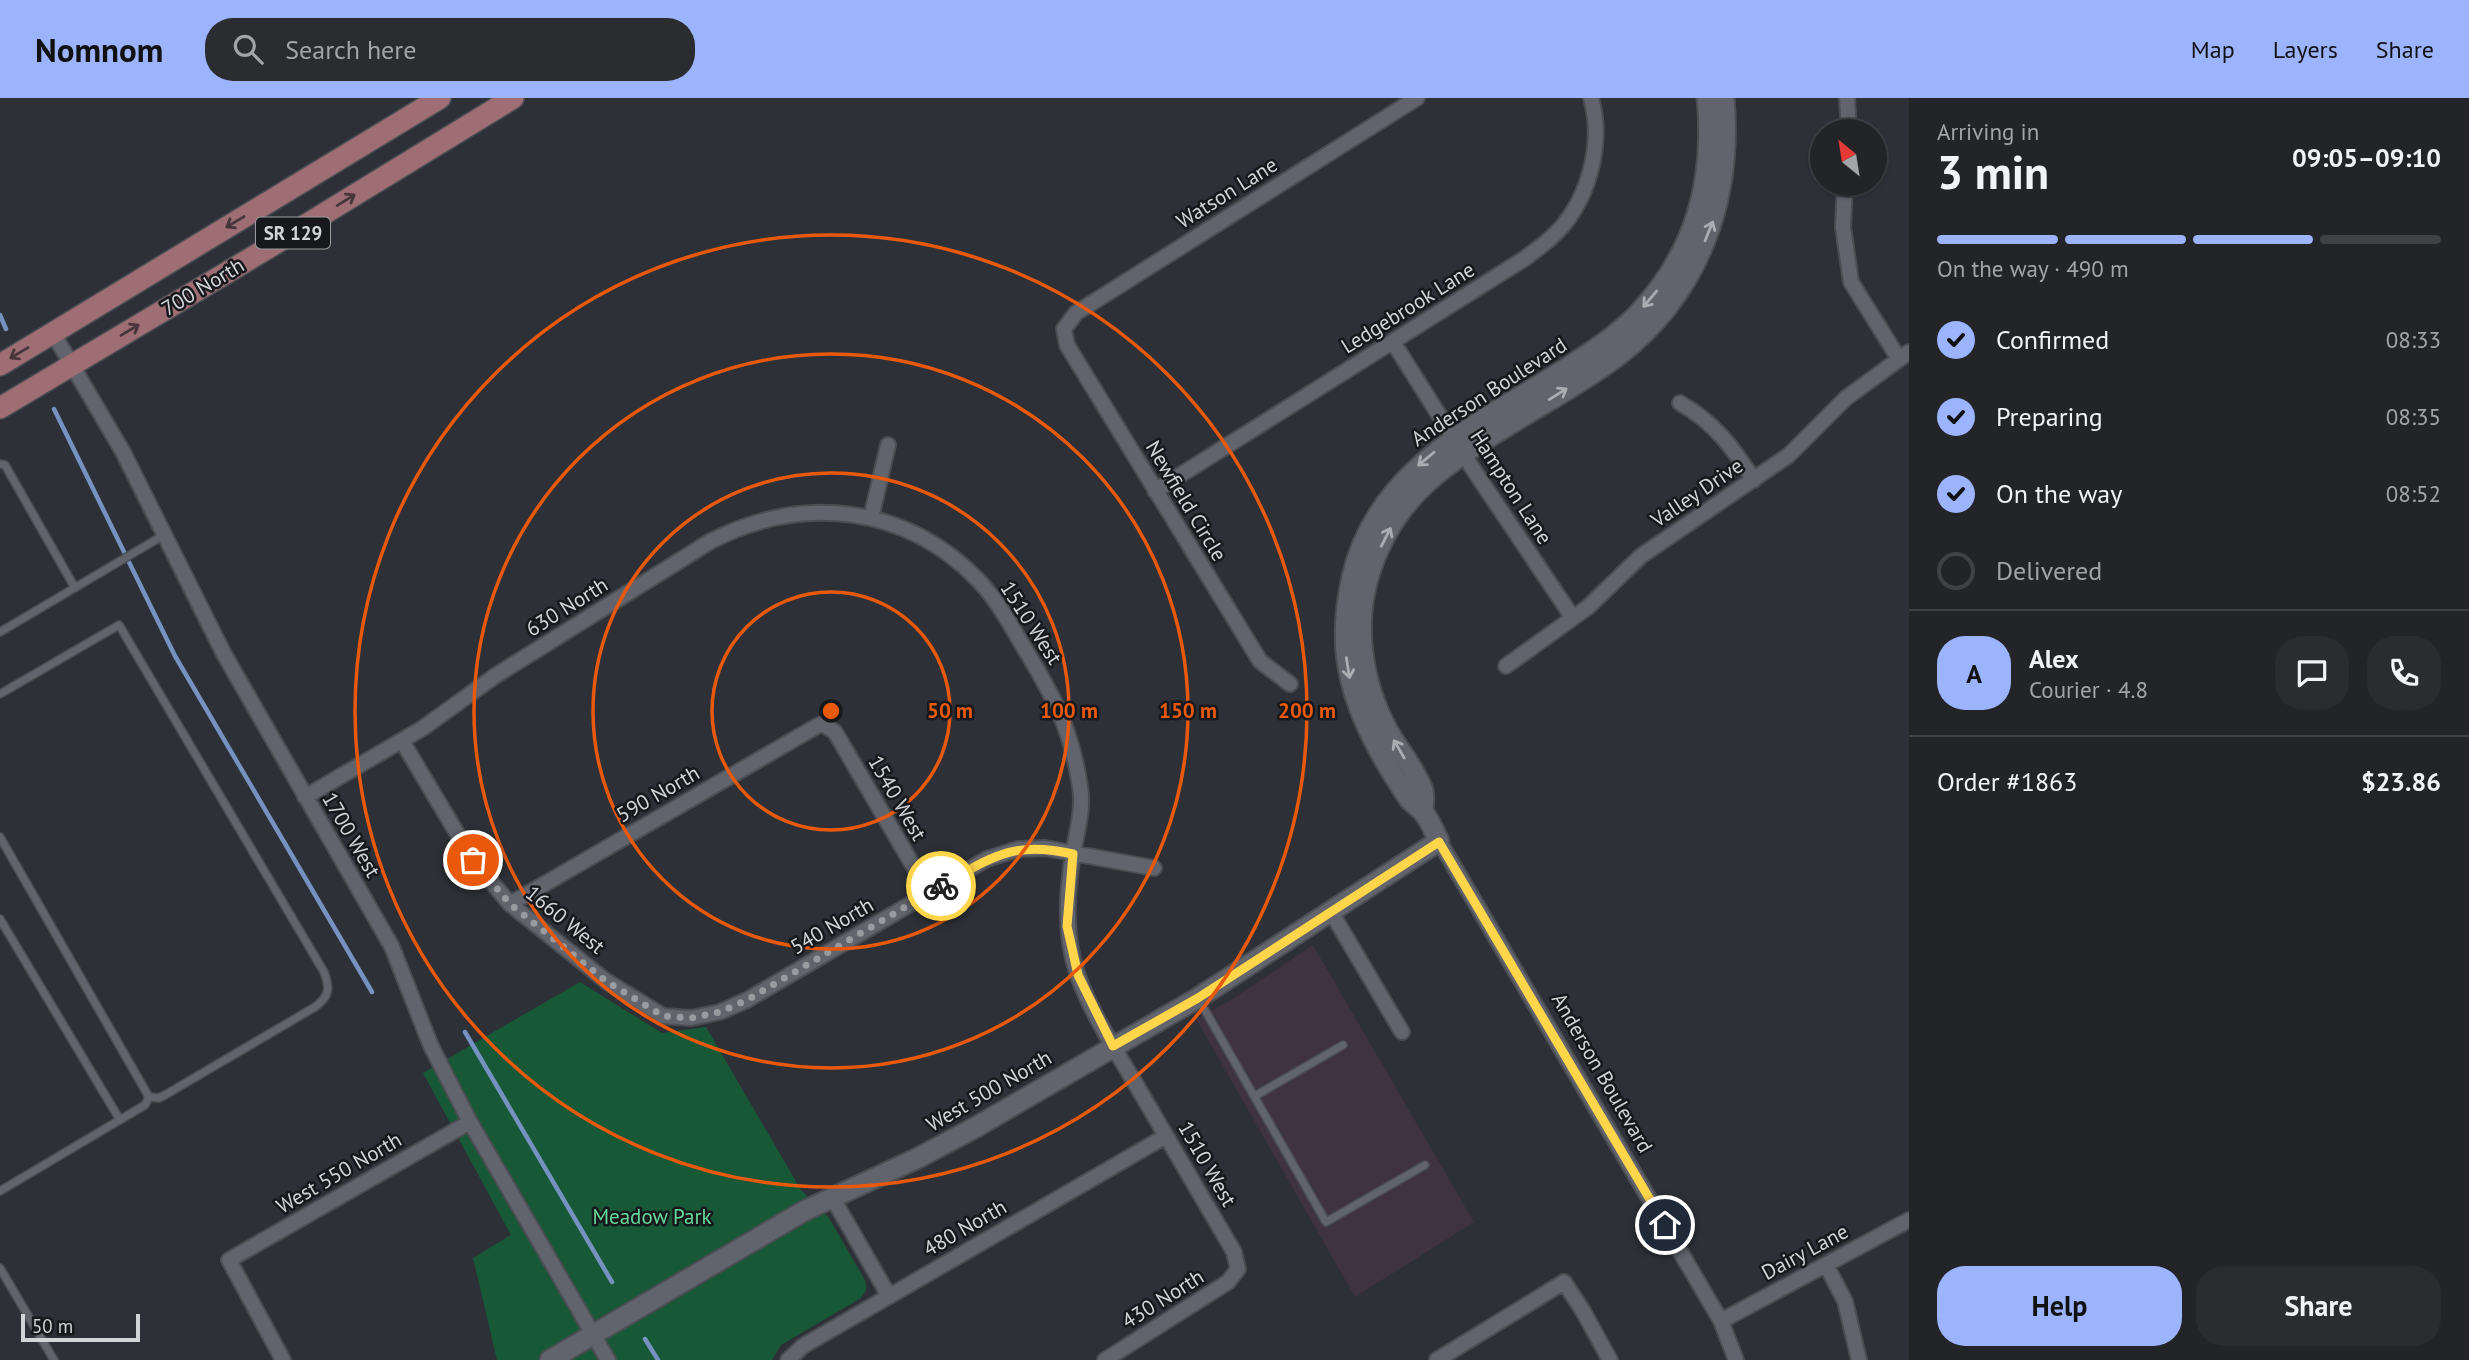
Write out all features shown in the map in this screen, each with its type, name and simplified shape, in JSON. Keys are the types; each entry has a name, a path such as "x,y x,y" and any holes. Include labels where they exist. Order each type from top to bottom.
{"main road":[{"name":"700 North","path":"0,365 440,98"},
{"name":"700 North","path":"0,408 513,98"}],"street":[{"name":"Watson Lane","path":"1064,329 1076,313 1418,98"},
{"name":"Anderson Boulevard","path":"1459,446 1604,344 1635,317 1674,268 1699,213 1709,152 1707,98"},
{"name":"Anderson Boulevard","path":"1724,98 1726,162 1714,220 1701,252 1669,304 1619,355 1410,472 1387,499 1369,528 1355,563 1346,610 1346,653 1350,680 1373,738 1411,802 1423,811 1721,1321 1736,1360"},
{"path":"1847,98 1848,119"},
{"name":"Ledgebrook Lane","path":"1155,491 1394,342 1541,246 1566,221 1585,187 1596,122 1596,99"},
{"path":"1844,196 1843,227 1852,282 1904,356"},
{"name":"Newfield Circle","path":"1064,329 1067,345 1260,661 1290,684"},
{"name":"1700 West","path":"53,333 123,452 224,654 392,947 431,1046 470,1122 608,1360"},
{"name":"Hampton Lane","path":"1394,342 1573,618"},
{"name":"Valley Drive","path":"1506,666 1597,600 1641,556 1797,448 1846,398 1904,356"},
{"path":"1680,403 1723,436 1754,480"},
{"path":"871,518 888,445"},
{"name":"630 North","path":"305,797 402,741 495,676 711,541 735,529 790,514 817,513 871,518"},
{"name":"1510 West","path":"871,518 915,534 948,555 978,581 997,603 1059,709 1073,747 1081,792 1067,926 1078,975 1113,1046 1234,1252 1238,1269"},
{"name":"590 North","path":"510,904 817,726 827,726"},
{"name":"1540 West","path":"827,726 835,732 929,893"},
{"name":"1660 West","path":"402,741 473,860 510,904 606,981 663,1016 691,1018"},
{"name":"West 500 North","path":"550,1360 804,1211 976,1127 1198,998 1330,910 1439,842"},
{"name":"540 North","path":"691,1018 720,1012 747,1000 987,859 1018,849 1045,848 1154,868"},
{"path":"1330,910 1402,1032"},
{"name":"West 550 North","path":"283,1360 229,1260 470,1122"},
{"name":"480 North","path":"788,1360 803,1346 1166,1136"},
{"path":"832,1197 889,1296"},
{"name":"Dairy Lane","path":"1721,1321 1909,1220"},
{"path":"1826,1265 1845,1301 1859,1360"},
{"name":"430 North","path":"1105,1360 1228,1282 1238,1269"},
{"path":"1437,1360 1563,1282 1583,1311 1610,1360"}],"lane":[{"path":"0,464 5,466 75,587"},
{"path":"0,632 164,535"},
{"path":"0,694 119,625 324,972 328,984 325,1000 165,1095 159,1098 149,1097"},
{"path":"0,837 149,1097"},
{"path":"0,919 120,1120"},
{"path":"1198,998 1326,1222 1425,1165"},
{"path":"1255,1096 1343,1045"},
{"path":"0,1191 145,1105 149,1097"},
{"path":"0,1268 54,1360"}],"shaded area":[{"path":"1313,945 1474,1222 1355,1297 1196,1019 1231,1000"}],"green space":[{"name":"Meadow Park","path":"580,982 662,1033 706,1027 801,1190 829,1218 866,1282 866,1291 861,1298 781,1345 772,1360 497,1360 473,1258 511,1235 423,1073"}],"waterway":[{"path":"0,315 6,329"},
{"path":"54,409 175,656 372,992"},
{"path":"465,1032 612,1282"},
{"path":"645,1339 658,1360"}],"way so far":[{"path":"473,860 510,904 606,981 663,1016 691,1018 720,1012 747,1000 941,886"}],"route":[{"path":"941,886 987,859 1018,849 1045,848 1073,854 1067,926 1078,975 1113,1046 1198,998 1330,910 1439,842 1665,1225"}]}
